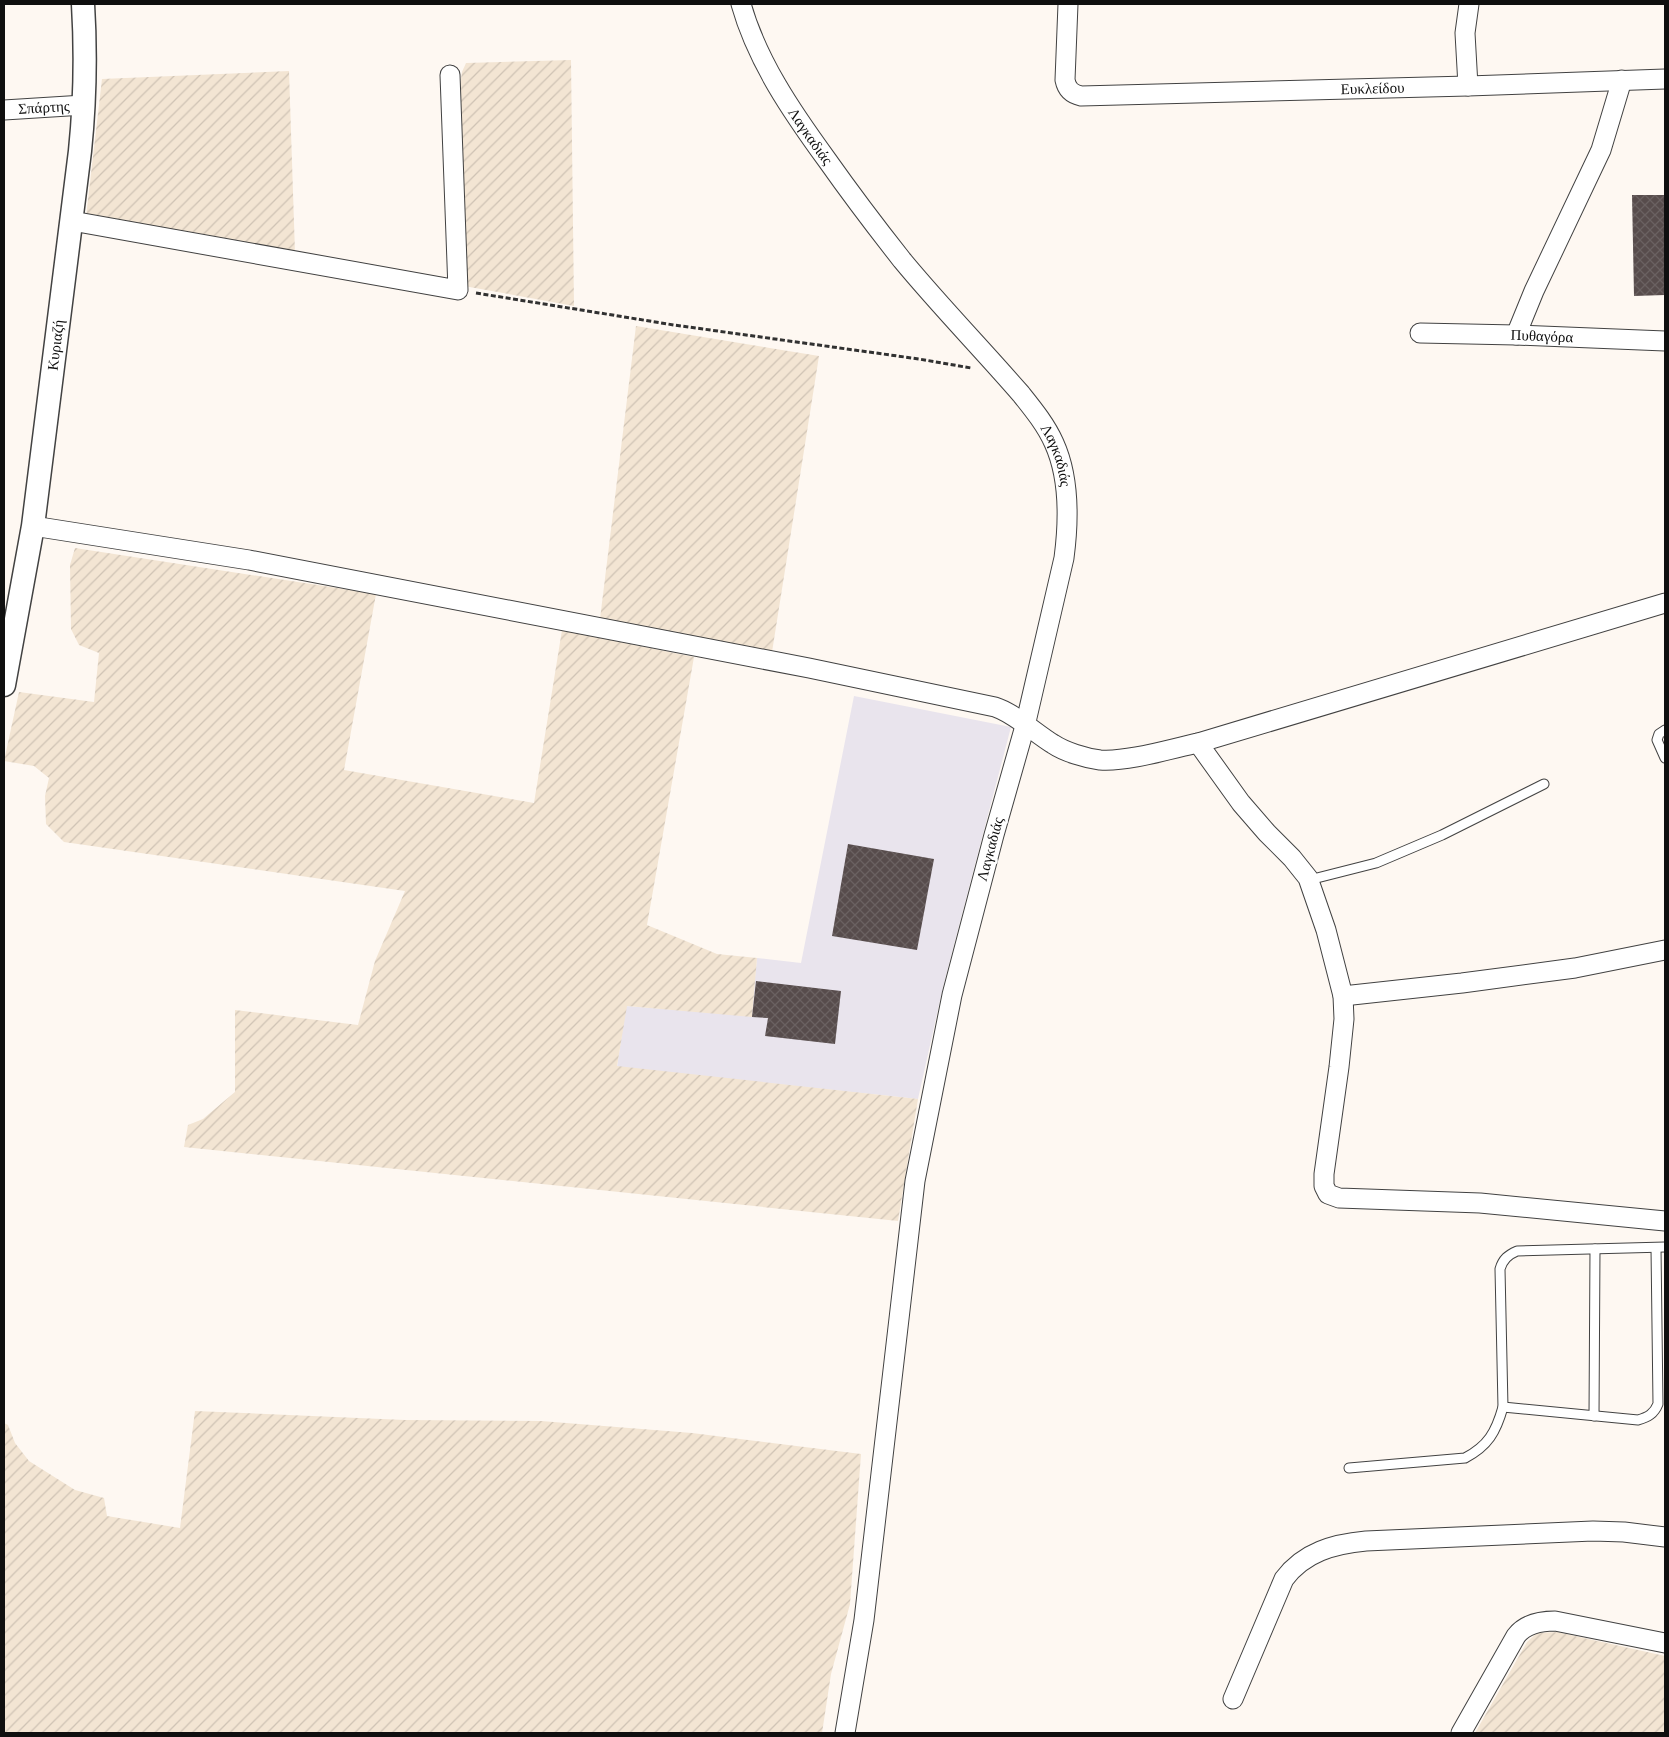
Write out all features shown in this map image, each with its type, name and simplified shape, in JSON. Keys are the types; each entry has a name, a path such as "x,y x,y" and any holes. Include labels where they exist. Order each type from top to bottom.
{"street":[{"name":"Κυριαζή","path":"4,685 14,613 33,526 72,220 84,105 83,4"},
{"name":"Λαγκαδιάς","path":"741,4 773,79 791,109 870,220 904,262 1022,394 1053,441 1061,461 1066,494 1068,530 1064,558 1025,726 952,995 915,1181 864,1620 845,1733"},
{"name":"Ευκλείδου","path":"1068,4 1065,80 1066,86 1070,91 1075,95 1081,96 1468,86 1665,78"},
{"path":"1468,86 1465,33 1469,4"},
{"path":"72,220 458,290 450,75"},
{"path":"1516,335 1534,291 1601,150 1622,80"},
{"name":"Σπάρτης","path":"4,110 84,105"},
{"name":"Πυθαγόρα","path":"1420,333 1665,341"},
{"path":"33,526 249,560 809,668 995,707 1006,710 1025,726 1055,746 1100,760 1127,758 1198,743 1665,603"},
{"path":"1198,743 1241,803 1292,858 1309,880 1326,930 1343,996 1344,1019 1324,1174 1326,1190 1332,1196 1480,1204 1665,1222"},
{"path":"1343,996 1575,968 1665,950"},
{"path":"1233,1699 1284,1579 1304,1559 1332,1546 1366,1541 1593,1531 1624,1532 1665,1537"},
{"path":"1461,1733 1516,1636 1519,1632 1536,1622 1555,1621 1665,1643"}],"lane":[{"path":"1665,730 1659,734 1657,740 1665,758"},
{"path":"1309,880 1376,863 1442,835 1544,784"},
{"path":"1348,1468 1465,1458 1477,1452 1488,1441 1498,1424 1503,1407 1500,1269 1502,1262 1510,1254 1517,1251 1661,1248 1658,1404 1656,1410 1651,1415 1638,1420 1503,1407"},
{"path":"1594,1416 1595,1250"}],"path":[{"path":"458,290 646,321 919,359 1004,373"}],"shaded area":[{"path":"571,60 574,306 464,286 460,85 466,63"},
{"path":"289,71 295,253 86,217 102,79"},
{"path":"636,326 819,356 772,652 600,619"},
{"path":"75,548 376,594 344,770 534,803 562,630 694,657 647,925 717,954 757,958 752,1017 627,1006 617,1066 918,1099 898,1221 184,1147 188,1125 203,1119 235,1092 235,1010 358,1025 375,961 405,891 64,842 46,824 45,796 49,778 34,766 4,761 19,692 94,702 99,653 79,645 71,629 70,565"},
{"path":"854,696 1011,727 943,987 918,1099 617,1067 626,1006 751,1016 757,958 801,963"},
{"path":"195,1411 405,1420 541,1421 692,1433 861,1454 850,1604 831,1674 822,1733 4,1733 4,1423 8,1425 15,1443 29,1461 75,1490 104,1498 107,1516 180,1528"},
{"path":"1557,1632 1665,1656 1665,1733 1475,1733 1527,1642 1537,1633"}],"building":[{"path":"1632,195 1665,195 1665,295 1634,296"},
{"path":"848,844 934,859 917,950 832,936"},
{"path":"756,981 841,991 835,1044 765,1036 768,1018 752,1017"}]}
